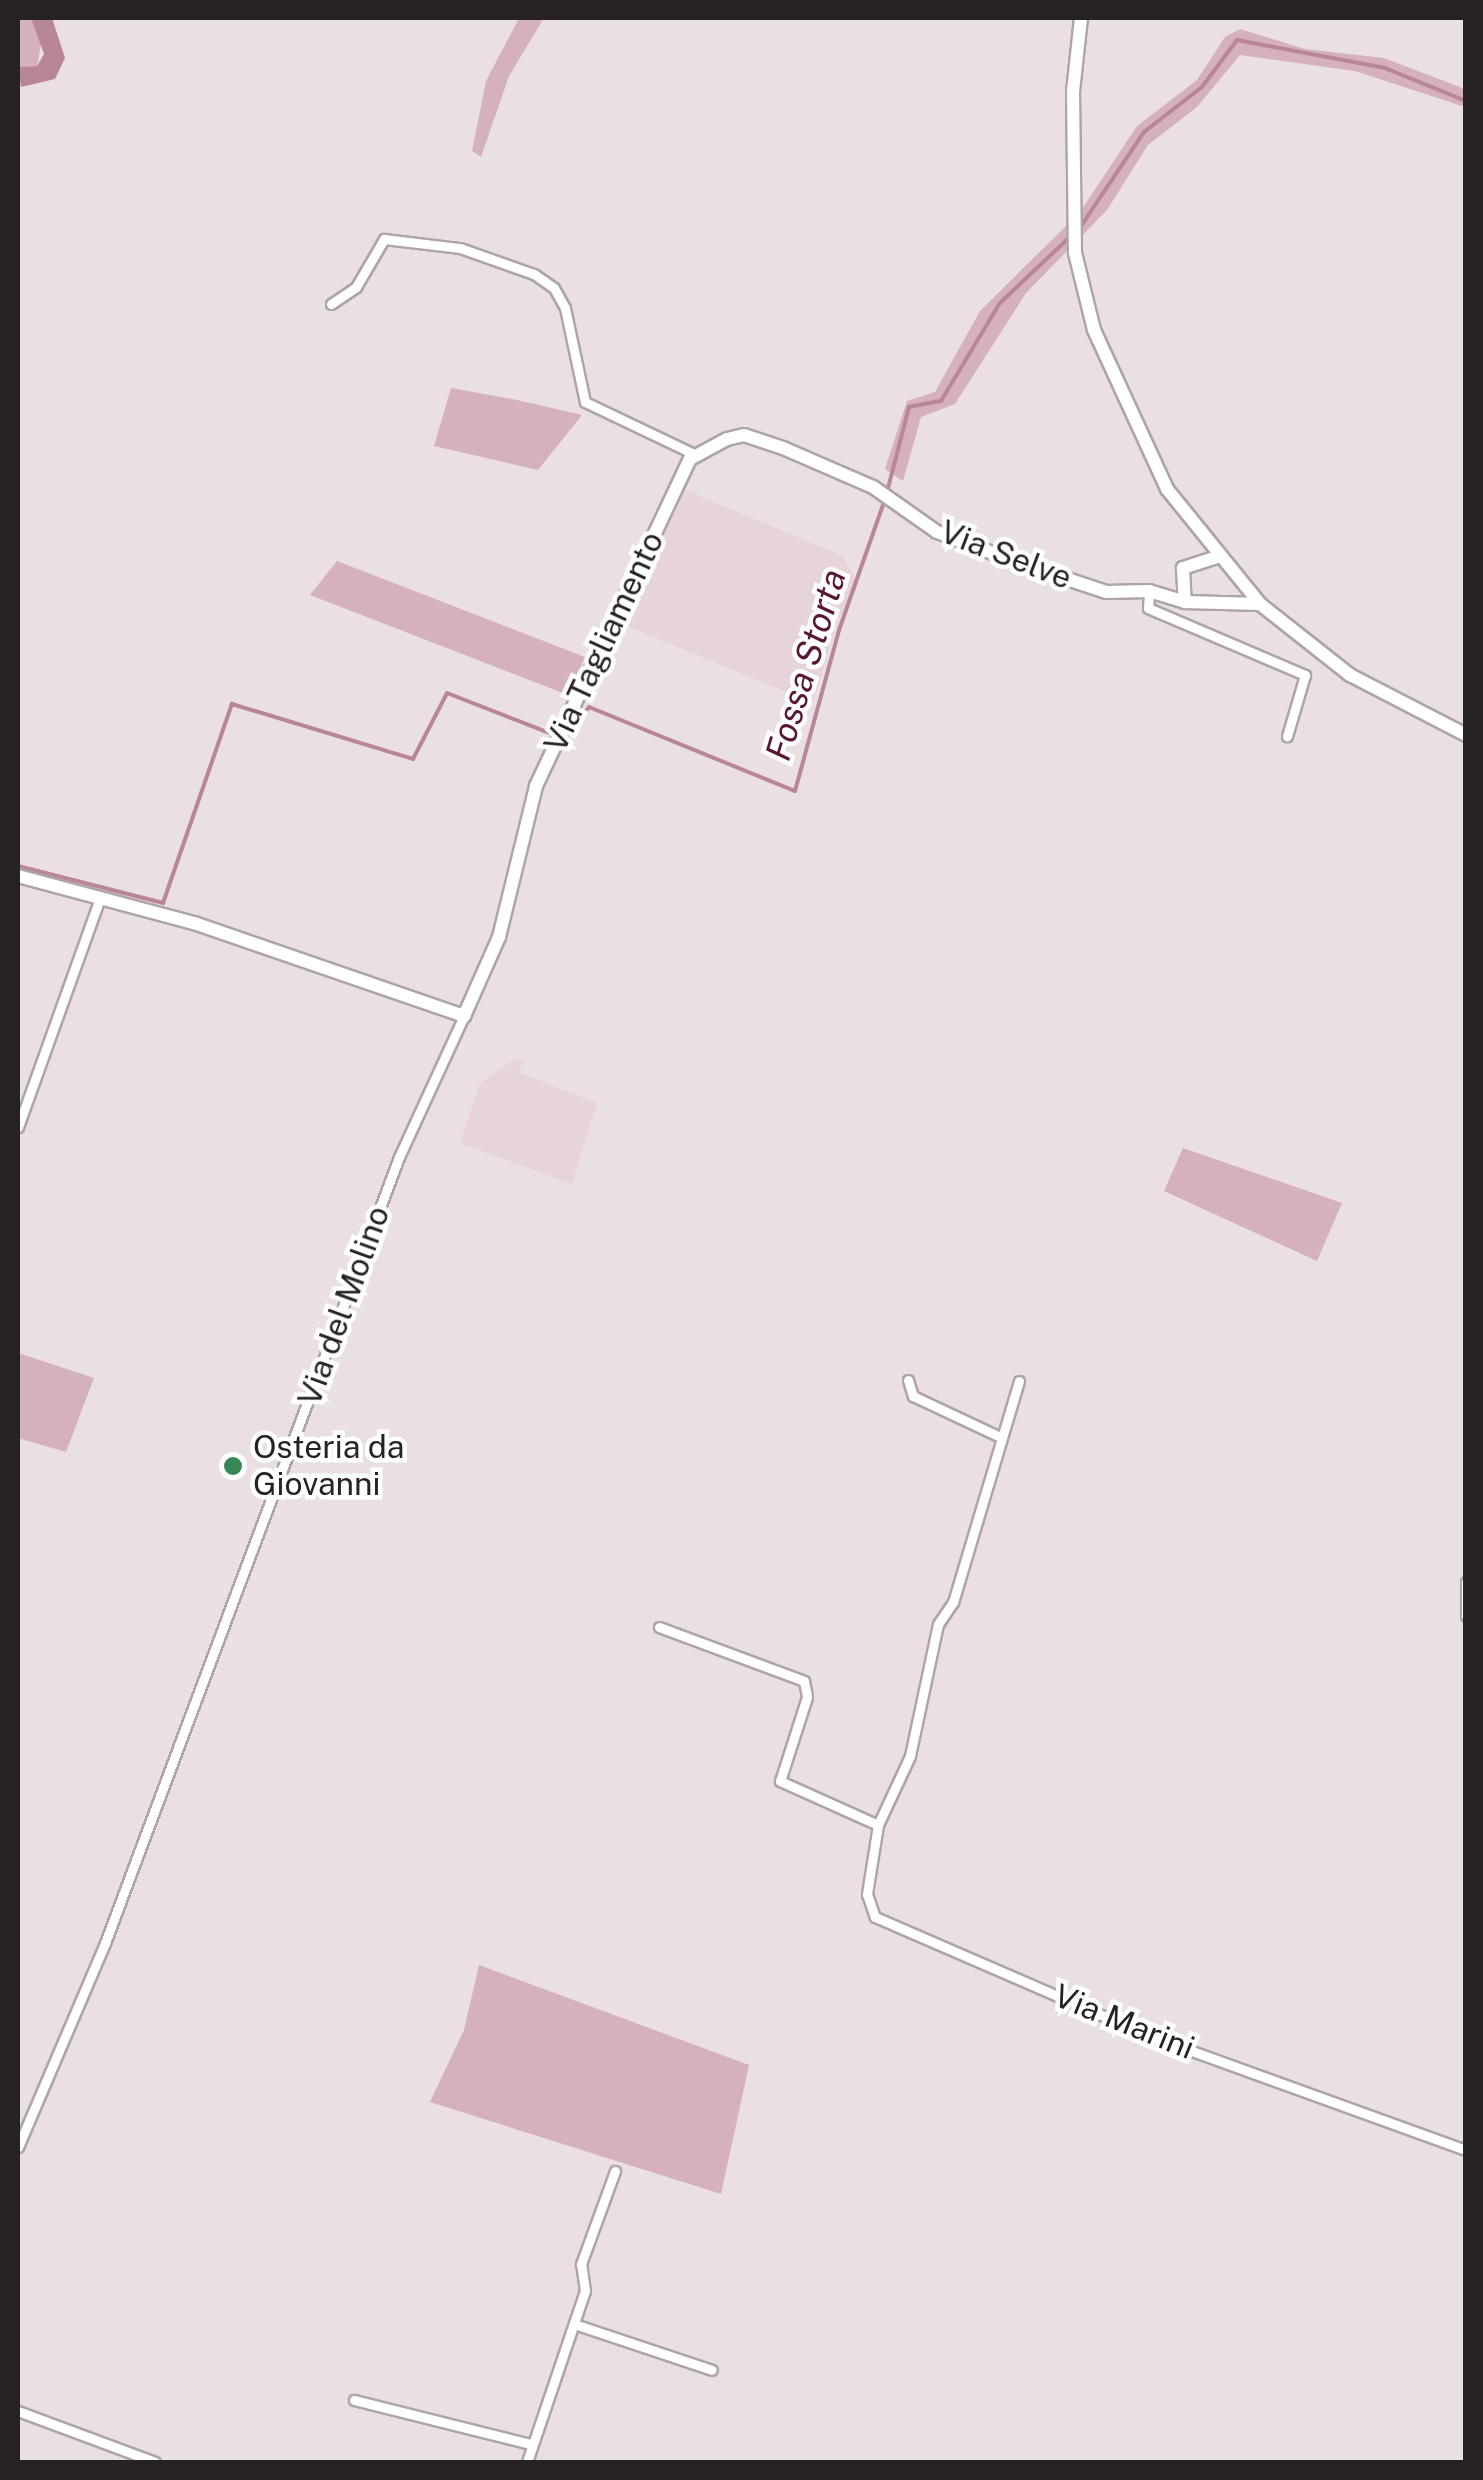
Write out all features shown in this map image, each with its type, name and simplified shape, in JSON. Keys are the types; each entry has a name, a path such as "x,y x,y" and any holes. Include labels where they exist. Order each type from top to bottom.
{"street":[{"path":"1080,18 1072,217 1075,253 1094,330 1167,488 1217,557 1260,604 1350,675 1466,734"},
{"path":"331,304 356,287 384,239 460,248 534,274 554,288 565,308 585,402 694,454"},
{"name":"Via Selve","path":"694,454 744,436 873,487 938,532 1106,592 1149,591 1186,602 1260,604"},
{"name":"Via Tagliamento","path":"464,1016 500,936 530,804 559,735 694,454"},
{"path":"1186,602 1179,576 1188,561 1194,528"},
{"path":"1188,561 1217,557"},
{"path":"1221,603 1231,572"},
{"name":"Via Selve","path":"1149,591 1179,576"},
{"path":"1149,591 1148,608 1305,675 1287,736"},
{"path":"18,876 194,924 464,1016"},
{"path":"18,1127 100,898"},
{"name":"Via del Molino","path":"18,2147 105,1943 399,1157 464,1016"},
{"path":"908,1380 912,1396 998,1436"},
{"name":"Via Marini","path":"1019,1381 998,1436 953,1602 938,1624 910,1756 878,1824 867,1894 874,1917 1145,2034 1466,2150"},
{"path":"1466,1582 1466,1616"},
{"path":"658,1627 804,1682 808,1693 780,1782 878,1824"},
{"path":"527,2462 585,2291 581,2264 615,2171"},
{"path":"574,2324 712,2370"},
{"path":"354,2400 531,2444"},
{"path":"18,2411 154,2462"}],"shaded area":[{"path":"18,18 31,18 42,39 37,66 18,67"},
{"path":"31,18 52,18 65,58 55,79 21,87 18,67 37,66 44,54"},
{"path":"519,18 544,18 509,76 481,157 472,151 486,81"},
{"path":"1240,29 1305,49 1384,58 1465,89 1465,107 1355,71 1240,55 1197,107 1148,145 1107,210 1026,293 955,404 921,417 903,481 885,469 907,401 935,392 980,311 1080,212 1137,126 1197,80 1225,37"},
{"path":"451,388 582,415 538,470 434,446"},
{"path":"685,490 843,556 858,585 839,617 813,703 622,624"},
{"path":"337,561 585,657 568,695 310,595"},
{"path":"515,1059 524,1061 518,1072 597,1103 572,1184 460,1143 480,1083"},
{"path":"1183,1148 1342,1203 1317,1261 1164,1191"},
{"path":"18,1353 94,1378 66,1452 18,1438"},
{"path":"479,1965 749,2065 721,2194 430,2102 464,2030"}],"waterway":[{"name":"Fossa Storta","path":"1079,229 1144,132 1202,87 1237,40 1385,68 1466,101"},
{"name":"Fossa Storta","path":"887,492 909,407 941,401 1000,303 1072,235"},
{"name":"Fossa Storta","path":"18,866 163,903 232,704 413,759 447,693 565,739 589,707 795,791 839,630 884,502"}],"place":[{"name":"Osteria da Giovanni","path":"233,1466"}]}
